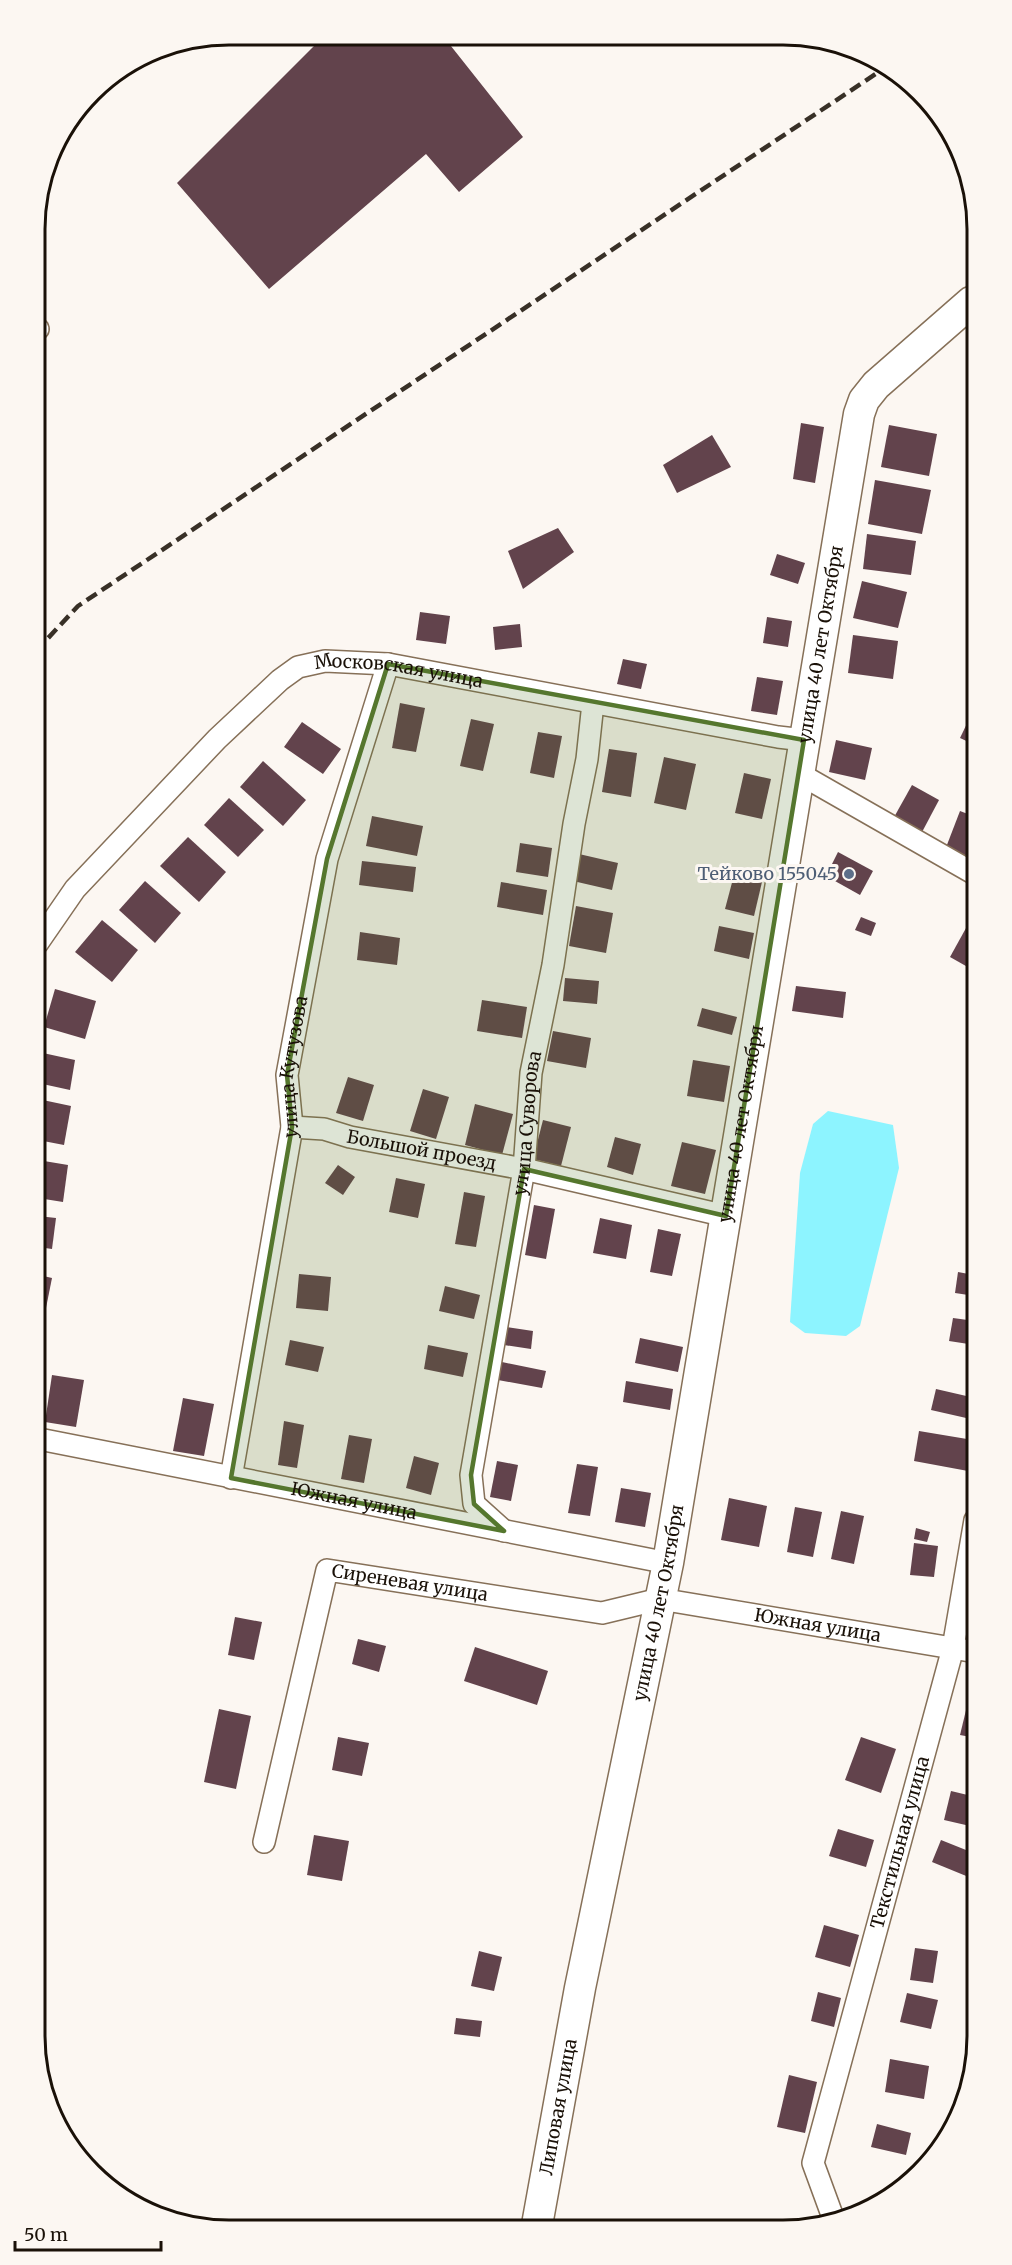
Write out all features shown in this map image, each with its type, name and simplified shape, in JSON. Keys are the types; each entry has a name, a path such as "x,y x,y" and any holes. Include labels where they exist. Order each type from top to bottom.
{"street":[{"name":"улица 40 лет Октября","path":"580,1988 668,1563 859,414 864,400 876,385 967,305"},
{"name":"Московская улица","path":"45,932 75,889 217,739 280,680 298,667 325,661 388,664 804,740"},
{"name":"улица Кутузова","path":"231,1478 292,1127 287,1075 327,859 388,664"},
{"name":"улица Суворова","path":"504,1531 474,1504 471,1475 524,1169 531,1073 553,965 574,824 587,759 593,703"},
{"path":"798,773 967,870"},
{"name":"Большой проезд","path":"292,1127 324,1129 350,1137 524,1169 726,1216"},
{"name":"Южная улица","path":"45,1440 668,1563"},
{"name":"Текстильная улица","path":"832,2213 813,2163 953,1648 967,1567"},
{"name":"Сиреневая улица","path":"264,1842 327,1570 602,1613 660,1599"},
{"name":"Южная улица","path":"660,1599 967,1650"},
{"name":"Липовая улица","path":"538,2220 580,1988"}],"highlighted area":[{"path":"388,664 804,740 726,1216 524,1169 471,1475 474,1504 504,1531 231,1478 292,1127 287,1075 327,859"}],"water":[{"path":"828,1111 893,1125 899,1168 860,1326 846,1336 805,1333 790,1322 800,1173 813,1124"}],"building":[{"path":"315,45 450,45 523,137 459,192 426,154 269,289 177,183"},
{"path":"801,423 824,427 815,483 793,479"},
{"path":"889,425 937,434 929,476 881,467"},
{"path":"712,435 731,467 677,493 663,465"},
{"path":"875,480 931,490 922,534 868,524"},
{"path":"558,528 574,552 523,589 508,551"},
{"path":"867,534 916,541 911,575 863,569"},
{"path":"777,554 805,563 798,584 770,575"},
{"path":"862,581 907,592 898,628 853,618"},
{"path":"420,612 450,616 446,644 416,640"},
{"path":"767,617 792,621 788,647 763,643"},
{"path":"520,624 522,647 495,650 493,627"},
{"path":"853,635 898,641 893,679 848,673"},
{"path":"623,659 647,664 641,689 617,684"},
{"path":"757,677 783,681 777,715 751,711"},
{"path":"400,703 425,708 416,752 392,748"},
{"path":"471,719 494,724 483,771 460,766"},
{"path":"302,722 341,749 323,774 284,747"},
{"path":"967,723 967,741 960,738"},
{"path":"538,732 562,736 554,778 530,773"},
{"path":"836,740 872,748 865,780 829,772"},
{"path":"609,749 637,753 631,797 602,792"},
{"path":"664,757 696,764 686,810 654,803"},
{"path":"263,761 306,800 283,826 240,787"},
{"path":"744,773 771,779 762,819 735,813"},
{"path":"912,785 939,800 921,834 893,819"},
{"path":"229,798 264,830 238,857 204,825"},
{"path":"960,811 967,814 967,858 945,850"},
{"path":"372,816 423,826 417,856 366,846"},
{"path":"188,837 226,872 199,902 160,866"},
{"path":"520,843 552,848 548,877 516,872"},
{"name":"Тейково 155045","path":"838,852 873,871 860,895 826,876"},
{"path":"579,854 618,863 612,890 573,881"},
{"path":"362,861 416,867 413,892 359,885"},
{"path":"734,875 762,882 754,916 725,909"},
{"path":"145,881 181,913 155,943 119,910"},
{"path":"501,882 547,890 543,915 497,907"},
{"path":"576,906 613,913 606,953 569,946"},
{"path":"861,917 876,923 871,936 855,930"},
{"path":"102,920 138,950 112,982 75,952"},
{"path":"719,926 754,933 749,959 714,951"},
{"path":"967,926 967,967 950,957"},
{"path":"360,932 400,938 397,965 357,960"},
{"path":"565,978 599,981 597,1004 563,1001"},
{"path":"796,986 846,992 843,1018 792,1011"},
{"path":"55,989 96,1001 85,1039 45,1027"},
{"path":"482,1000 527,1007 522,1038 477,1031"},
{"path":"702,1008 737,1017 732,1035 697,1026"},
{"path":"553,1031 591,1038 586,1068 547,1061"},
{"path":"45,1053 75,1060 70,1090 45,1085"},
{"path":"693,1060 730,1066 724,1102 687,1096"},
{"path":"348,1077 374,1085 363,1121 336,1113"},
{"path":"423,1089 449,1097 436,1139 410,1131"},
{"path":"45,1100 71,1106 64,1145 45,1141"},
{"path":"475,1104 513,1114 502,1155 465,1145"},
{"path":"543,1120 571,1127 561,1166 533,1159"},
{"path":"615,1137 641,1144 633,1175 607,1167"},
{"path":"682,1142 716,1150 705,1194 671,1186"},
{"path":"45,1161 68,1165 63,1202 45,1199"},
{"path":"338,1165 355,1177 343,1195 325,1183"},
{"path":"396,1178 425,1184 418,1218 389,1212"},
{"path":"464,1192 485,1196 476,1247 455,1244"},
{"path":"534,1205 555,1209 546,1259 525,1255"},
{"path":"45,1217 56,1218 52,1249 45,1248"},
{"path":"600,1218 632,1225 626,1259 593,1253"},
{"path":"658,1229 681,1234 672,1276 650,1272"},
{"path":"958,1272 967,1274 967,1295 955,1293"},
{"path":"299,1274 331,1277 328,1311 296,1308"},
{"path":"45,1276 52,1278 45,1308"},
{"path":"445,1286 480,1295 474,1319 439,1311"},
{"path":"953,1318 967,1320 967,1344 949,1341"},
{"path":"506,1327 533,1331 531,1349 504,1345"},
{"path":"640,1338 683,1347 678,1372 635,1363"},
{"path":"290,1340 324,1347 318,1372 285,1365"},
{"path":"428,1345 468,1353 463,1377 424,1369"},
{"path":"502,1362 546,1371 542,1388 498,1380"},
{"path":"52,1375 84,1380 76,1427 45,1422"},
{"path":"626,1381 673,1389 670,1410 623,1402"},
{"path":"936,1389 967,1396 967,1418 931,1410"},
{"path":"183,1398 214,1404 204,1456 173,1451"},
{"path":"284,1421 304,1425 297,1468 278,1465"},
{"path":"919,1431 967,1439 967,1471 914,1461"},
{"path":"349,1435 372,1439 364,1483 341,1479"},
{"path":"414,1456 439,1463 431,1495 406,1488"},
{"path":"497,1461 518,1465 511,1501 490,1497"},
{"path":"577,1464 598,1467 590,1516 568,1513"},
{"path":"621,1488 651,1493 645,1527 615,1522"},
{"path":"729,1498 767,1506 759,1547 721,1540"},
{"path":"795,1507 822,1512 813,1557 787,1552"},
{"path":"841,1511 864,1516 854,1564 831,1559"},
{"path":"916,1528 930,1532 927,1542 914,1539"},
{"path":"914,1543 938,1546 934,1577 910,1575"},
{"path":"235,1617 262,1622 254,1660 228,1655"},
{"path":"358,1639 386,1646 379,1672 352,1664"},
{"path":"475,1647 548,1671 537,1705 464,1681"},
{"path":"967,1706 967,1736 960,1735"},
{"path":"219,1709 251,1716 236,1789 204,1782"},
{"path":"338,1737 369,1743 362,1776 332,1770"},
{"path":"861,1737 896,1749 881,1793 845,1780"},
{"path":"951,1791 967,1795 967,1825 944,1820"},
{"path":"838,1829 874,1840 866,1867 829,1856"},
{"path":"314,1835 349,1841 342,1881 307,1875"},
{"path":"941,1840 967,1850 967,1876 932,1862"},
{"path":"824,1925 859,1935 850,1967 815,1957"},
{"path":"915,1948 938,1951 933,1983 910,1980"},
{"path":"479,1951 502,1957 494,1991 471,1986"},
{"path":"818,1992 841,1998 834,2027 811,2021"},
{"path":"907,1993 938,2000 931,2029 900,2022"},
{"path":"456,2018 482,2021 480,2037 454,2034"},
{"path":"890,2059 929,2066 924,2099 885,2092"},
{"path":"789,2075 817,2082 805,2133 777,2127"},
{"path":"877,2124 911,2133 906,2155 871,2147"}],"railway":[{"path":"45,641 78,606 878,72"}],"place":[{"name":"Тейково 155045","path":"849,874"}]}
